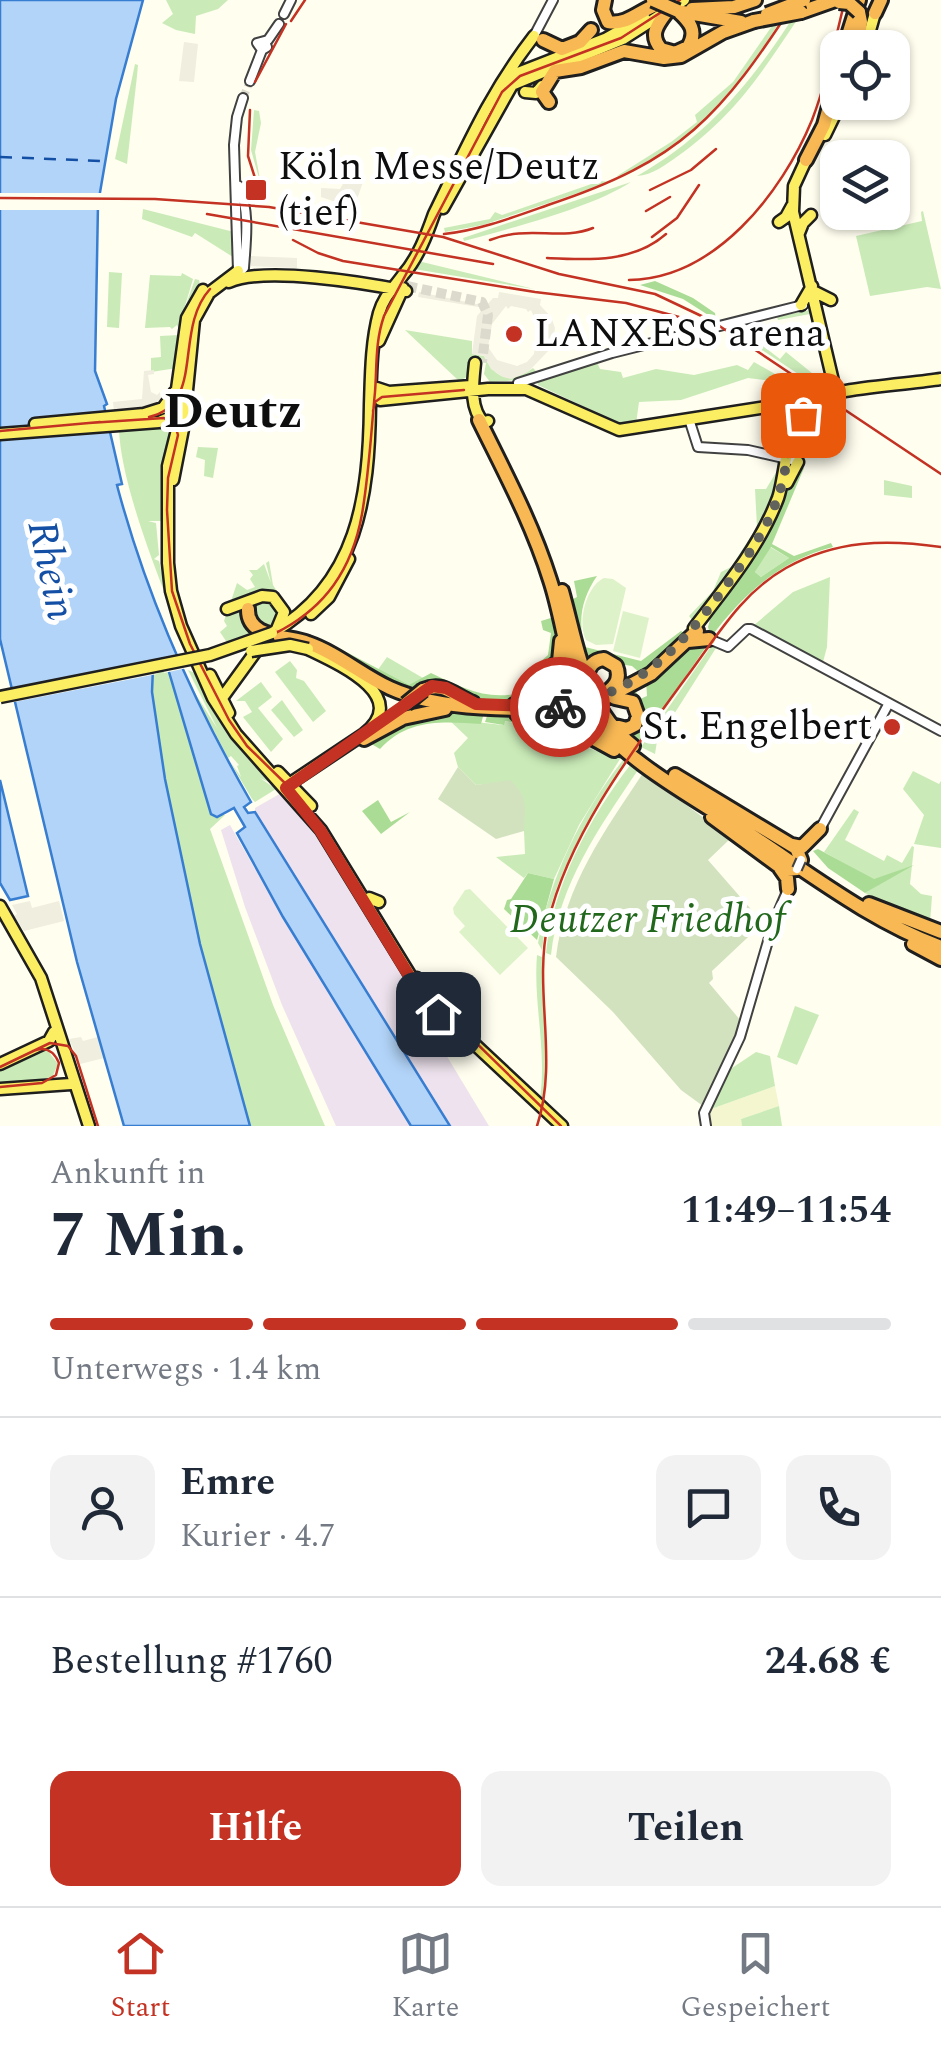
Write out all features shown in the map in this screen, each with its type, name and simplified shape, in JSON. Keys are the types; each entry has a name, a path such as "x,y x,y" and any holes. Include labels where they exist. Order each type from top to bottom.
{"highway":[{"path":"602,1 608,22 655,12 730,8 755,0"},
{"path":"767,14 804,0"},
{"path":"850,30 859,0"},
{"path":"578,51 602,1"},
{"path":"655,12 655,37 661,49 676,55 691,52 723,32 784,17 827,1"},
{"path":"573,70 558,70 550,76 542,94 532,74 573,70 655,12 767,14 827,1 842,2 853,6 860,16 860,30"},
{"path":"655,12 691,24 693,35 687,48 676,55"},
{"path":"655,12 676,55"},
{"path":"598,56 655,12 754,22"},
{"path":"537,37 562,49 580,42 590,30"},
{"path":"806,160 825,120"},
{"path":"806,160 829,120"},
{"path":"477,389 534,516 588,686 607,722 625,739 751,827 868,904 941,944"},
{"path":"477,389 549,566 584,701 604,732 884,922 941,944"},
{"path":"534,516 588,700 609,731 698,795 751,827"},
{"path":"549,566 572,705 610,747"},
{"path":"251,604 248,619 258,630 317,646 402,694 446,704 530,713 626,698 638,708 638,719 632,728 621,729 607,722"},
{"path":"491,708 528,699 540,676 559,661 562,648 558,619"},
{"path":"600,700 632,684 696,630"},
{"path":"588,686 589,668 595,661 604,660 616,666 616,684 600,700"},
{"path":"364,680 400,697 445,709"},
{"path":"359,741 423,690 438,686 468,702 572,726 761,842"},
{"path":"359,741 411,715 445,709 572,705"},
{"path":"675,775 792,845 801,852 799,865 790,872 778,866 684,795"},
{"path":"792,845 803,846 820,829"},
{"path":"778,866 787,878 788,890"},
{"path":"868,904 941,932"},
{"path":"884,922 890,930 941,959"}],"main road":[{"path":"870,30 878,4"},
{"path":"0,699 226,651 322,604 341,572 361,508 380,340 399,285 459,181 500,83 532,74 655,12"},
{"path":"430,228 478,134 504,96 532,74 655,12"},
{"path":"532,74 530,51 537,37"},
{"path":"796,218 801,178 830,120"},
{"path":"779,222 792,205 794,186 806,160"},
{"path":"792,205 837,396"},
{"path":"799,234 811,215"},
{"path":"136,420 160,410 174,395 187,318 212,289 242,272"},
{"path":"399,285 223,273 194,320 187,390 167,470 165,514 171,592 182,623 248,742 294,785 374,900 412,971 473,1042"},
{"path":"182,623 176,594 170,504 189,398 197,324 212,289"},
{"path":"813,293 831,300"},
{"path":"801,305 813,293"},
{"path":"376,395 526,384 619,430 693,422 766,406 797,410 837,396 941,381"},
{"path":"0,431 165,421 179,414 189,398"},
{"path":"696,630 766,535 793,461 797,410"},
{"path":"136,420 164,427 174,436"},
{"path":"696,630 762,532 793,461"},
{"path":"227,609 251,604 266,595 273,597 282,605 283,625"},
{"path":"222,696 250,656 283,625"},
{"path":"0,699 246,652 284,646 308,649 364,680 378,698 380,716 359,741 294,785"},
{"path":"294,785 422,996 562,1126"},
{"path":"0,906 47,1002"},
{"path":"0,915 47,1002 67,1078 85,1124"},
{"path":"0,1064 60,1042"},
{"path":"0,1089 67,1078"}],"street":[{"path":"284,14 291,0"},
{"path":"537,37 553,0"},
{"path":"250,82 264,46 278,24"},
{"path":"250,46 258,61"},
{"path":"242,272 235,131 243,98"},
{"path":"526,384 612,354 801,305"},
{"path":"693,422 697,446 748,450 793,461"},
{"path":"696,630 724,647 734,644 749,629 941,731"},
{"path":"706,1126 704,1113 740,1037 773,924 799,865 889,704"}],"shaded area":[{"path":"184,42 198,44 194,82 179,81"},
{"path":"351,170 365,176 354,208 321,197 321,188 340,189"},
{"path":"251,256 297,258 297,268 251,266"},
{"path":"419,292 486,306 498,298 499,292 541,299 540,305 555,328 552,347 528,372 511,379 503,377 491,369 484,356 472,354 477,316 484,308 418,297","holes":["506,306 511,306 531,310 538,327 534,354 517,366 497,360 488,347 492,324"]},
{"path":"154,370 154,374 148,375 151,392 160,392 161,402 163,392 171,392 161,404 114,411 113,402 142,399 144,371"},
{"path":"283,792 319,838 419,999 428,1025 489,1126 450,1126 313,908 255,812 255,808"},
{"path":"230,825 411,1126 336,1126 282,1005 245,907 221,830"},
{"path":"30,901 32,908 59,901 64,921 24,931 12,905"},
{"path":"81,1037 83,1041 98,1037 104,1058 80,1064 69,1039"}],"green space":[{"path":"166,0 228,0 218,9 196,16 195,34 162,23 173,14"},
{"path":"799,17 759,75 716,125 664,166 637,176 684,144 725,107 792,19"},
{"path":"772,26 777,26 751,65 707,117 653,160 617,176 697,122 695,115 733,82"},
{"path":"135,64 138,65 127,164 115,159"},
{"path":"254,110 259,111 261,123 255,152 261,185 251,150"},
{"path":"600,181 611,182 483,225 445,232 444,228 490,219 495,212 502,215"},
{"path":"631,182 573,209 464,241 463,238"},
{"path":"143,209 234,232 233,257 195,233 192,237 142,219"},
{"path":"921,212 941,289 927,287 870,296 856,236 882,230 910,230 910,224 922,221"},
{"path":"418,261 534,289 414,269"},
{"path":"109,272 122,273 119,328 107,327"},
{"path":"182,273 193,279 182,316 195,279 200,285 179,329 177,325 172,329 145,328 150,275"},
{"path":"655,281 693,298 715,313 716,320 683,299 640,285"},
{"path":"810,310 830,388 824,391 727,327 737,326 780,359 786,352 823,382 825,376 810,314 778,320 777,317"},
{"path":"405,330 472,341 472,354 484,356 494,371 505,377 518,376 533,368 536,371 521,380 490,382 484,374 486,363 472,361 467,377 459,381"},
{"path":"179,335 177,368 151,372 151,358 161,357 160,336"},
{"path":"597,362 600,369 621,372 623,378 656,369 694,375 737,365 748,370 754,362 810,394 778,399 773,381 748,378 681,400 639,402 636,424 621,424 538,385 537,382"},
{"path":"119,428 163,429 170,434 164,475 164,521 148,521 156,523 159,555 154,559 159,561 169,604 131,493"},
{"path":"198,447 218,448 213,478 204,476 205,460 196,457"},
{"path":"780,466 776,498 748,551 698,620 692,620 689,616 713,591 721,572 731,567 757,527 755,489 766,489"},
{"path":"804,468 772,544 794,556 831,543 833,547 796,560 764,581 711,637 711,616 767,535 795,469","holes":["771,547 789,558 761,577 755,572"]},
{"path":"884,480 912,486 912,498 884,495"},
{"path":"770,547 789,558 761,577 755,572"},
{"path":"269,561 273,585 292,615 286,618 280,599 231,601 237,583 247,590 255,587 249,570 264,564 271,583 266,563"},
{"path":"597,576 582,610 585,647 641,661 681,631 686,634 641,674 632,666 619,664 628,682 619,683 617,665 584,663 569,601 577,597 574,581"},
{"path":"830,577 823,662 753,626 793,592"},
{"path":"604,578 626,588 613,644 596,645 586,640 583,615 592,589"},
{"path":"261,599 277,603 279,619 270,631 272,624 267,631 256,627 252,607"},
{"path":"248,603 264,634 228,644 220,632 227,626 227,612"},
{"path":"623,611 649,618 640,658 613,651"},
{"path":"554,617 559,655 517,702 482,703 448,687 414,694 328,651 333,645 409,685 431,673 474,691 508,695 520,693 529,672 548,655 551,633 543,630 541,621"},
{"path":"692,642 708,644 639,744 631,732 640,719 621,695 634,688 640,699 647,696 646,680"},
{"path":"712,645 716,648 657,741 655,754 641,747"},
{"path":"387,657 423,678 409,686 377,671"},
{"path":"162,659 211,814 225,815 210,829 273,1005 325,1126 251,1126 204,956 156,739 152,678 155,663"},
{"path":"290,661 297,670 296,678 304,681 326,711 313,722 275,672"},
{"path":"188,670 197,674 210,706 229,735 277,786 260,778 276,789 255,802 229,760 241,777 239,765 231,756 228,758 190,685 217,728"},
{"path":"261,682 272,697 258,708 283,739 271,752 243,717 252,712 245,701 236,701"},
{"path":"282,700 303,730 294,737 271,710"},
{"path":"443,710 484,713 481,724 426,724 402,732 380,749 368,742 400,722"},
{"path":"488,713 558,726 622,757 588,747 579,738 559,731 505,721 504,725 485,722"},
{"path":"448,719 503,725 504,721 558,731 588,743 588,748 620,759 579,825 554,879 528,873 524,878 496,857 525,854 524,831 508,782 476,785 458,767 454,753 468,738"},
{"path":"623,760 627,762 585,828 562,875 542,950 538,943 543,918 559,870 581,823"},
{"path":"631,764 638,770 583,858 562,904 551,955 546,953 565,877 601,806"},
{"path":"458,767 476,785 510,780 524,803 524,831 496,839 438,799"},
{"path":"913,771 939,784 941,781 941,848 914,844 924,815 903,789"},
{"name":"Deutzer Friedhof","path":"643,773 731,838 708,860 763,923 712,971 709,983 741,1021 703,1106 681,1090 613,1012 556,957 577,883"},
{"path":"378,800 391,822 410,812 381,834 362,811"},
{"path":"854,809 859,812 845,840 884,861 887,855 902,863 914,847 910,884 921,894 932,896 930,923 890,909 865,893 906,868 874,880 824,852"},
{"path":"818,849 874,879 914,865 865,893 828,868 813,851"},
{"path":"528,873 554,879 537,940 504,909"},
{"path":"470,889 528,948 500,975 459,932 465,926 453,908 465,890"},
{"path":"537,955 542,957 546,1069 543,1101 540,1098"},
{"path":"795,1006 819,1015 797,1065 777,1057"},
{"path":"43,1050 58,1064 52,1078 0,1084 0,1071"},
{"path":"756,1052 770,1056 775,1086 711,1109 729,1070"},
{"path":"775,1086 779,1106 741,1119 742,1126 708,1126 710,1106 711,1109"},
{"path":"779,1106 782,1126 742,1126 741,1119"}],"water":[{"name":"Rhein","path":"0,0 143,0 116,99 98,204 95,371 107,404 104,406 122,484 117,485 118,489 143,571 174,650 251,802 244,807 248,813 255,812 450,1126 411,1126 283,917 237,833 245,827 234,808 217,817 211,814 162,659 153,668 152,692 165,779 200,944 250,1126 124,1126 77,962 0,639"},
{"path":"0,780 28,896 10,900 0,883"}],"pier":[{"path":"0,193 105,193 103,210 0,210"},
{"path":"183,656 187,668 164,673 161,664 157,674 9,703 6,691"}],"ferry route":[{"path":"0,157 101,161"}],"tunnel":[{"path":"243,98 250,81"},
{"path":"407,286 482,302 488,315 482,362"}],"tram line":[{"path":"0,700 216,655 282,630 310,611 333,586 351,554 362,514 384,316 502,92 520,76 621,38 680,0"},
{"path":"149,417 166,409 177,397 184,382 193,324 210,289"},
{"path":"373,411 375,402 382,397 464,390"},
{"path":"89,423 164,418 175,425 178,435 168,478 167,510 172,591 190,644 229,720 247,746 289,787 317,823 422,990 561,1126"},
{"path":"0,431 100,422"},
{"path":"0,1067 50,1043 68,1046 76,1056 98,1126"},
{"path":"0,1087 42,1083 56,1075 59,1063 55,1055 45,1049 33,1051"}],"railway":[{"path":"291,21 305,0"},
{"path":"444,234 497,222 594,188 666,151 720,104 796,0"},
{"path":"629,280 660,276 690,265 742,227 764,202 783,176 812,120 845,0"},
{"path":"255,82 286,24"},
{"path":"250,110 248,156 262,200"},
{"path":"650,190 691,170 716,149"},
{"path":"652,237 677,218 699,185"},
{"path":"646,211 670,197"},
{"path":"0,198 155,199 269,207 443,237 559,274 655,294 712,321 941,474"},
{"path":"207,214 493,264"},
{"path":"490,240 593,228"},
{"path":"547,258 625,255 666,234"},
{"path":"293,240 343,261 626,303 679,317"},
{"path":"537,1126 546,1076 544,948 557,890 586,826 644,735 730,618 755,591 786,568 824,552 862,544 941,547"}],"way so far":[{"path":"560,707 606,696 634,681 661,662 694,628 762,532 783,480 793,418 797,410 803,415"}],"place":[{"name":"Köln Messe/Deutz (tief)","path":"256,190"},
{"name":"LANXESS arena","path":"514,334"},
{"name":"St. Engelbert","path":"892,727"}],"district":[{"name":"Deutz","path":"233,412"}],"route":[{"path":"438,1014 414,984 320,830 286,788 432,686 446,688 476,704 560,707"}]}
